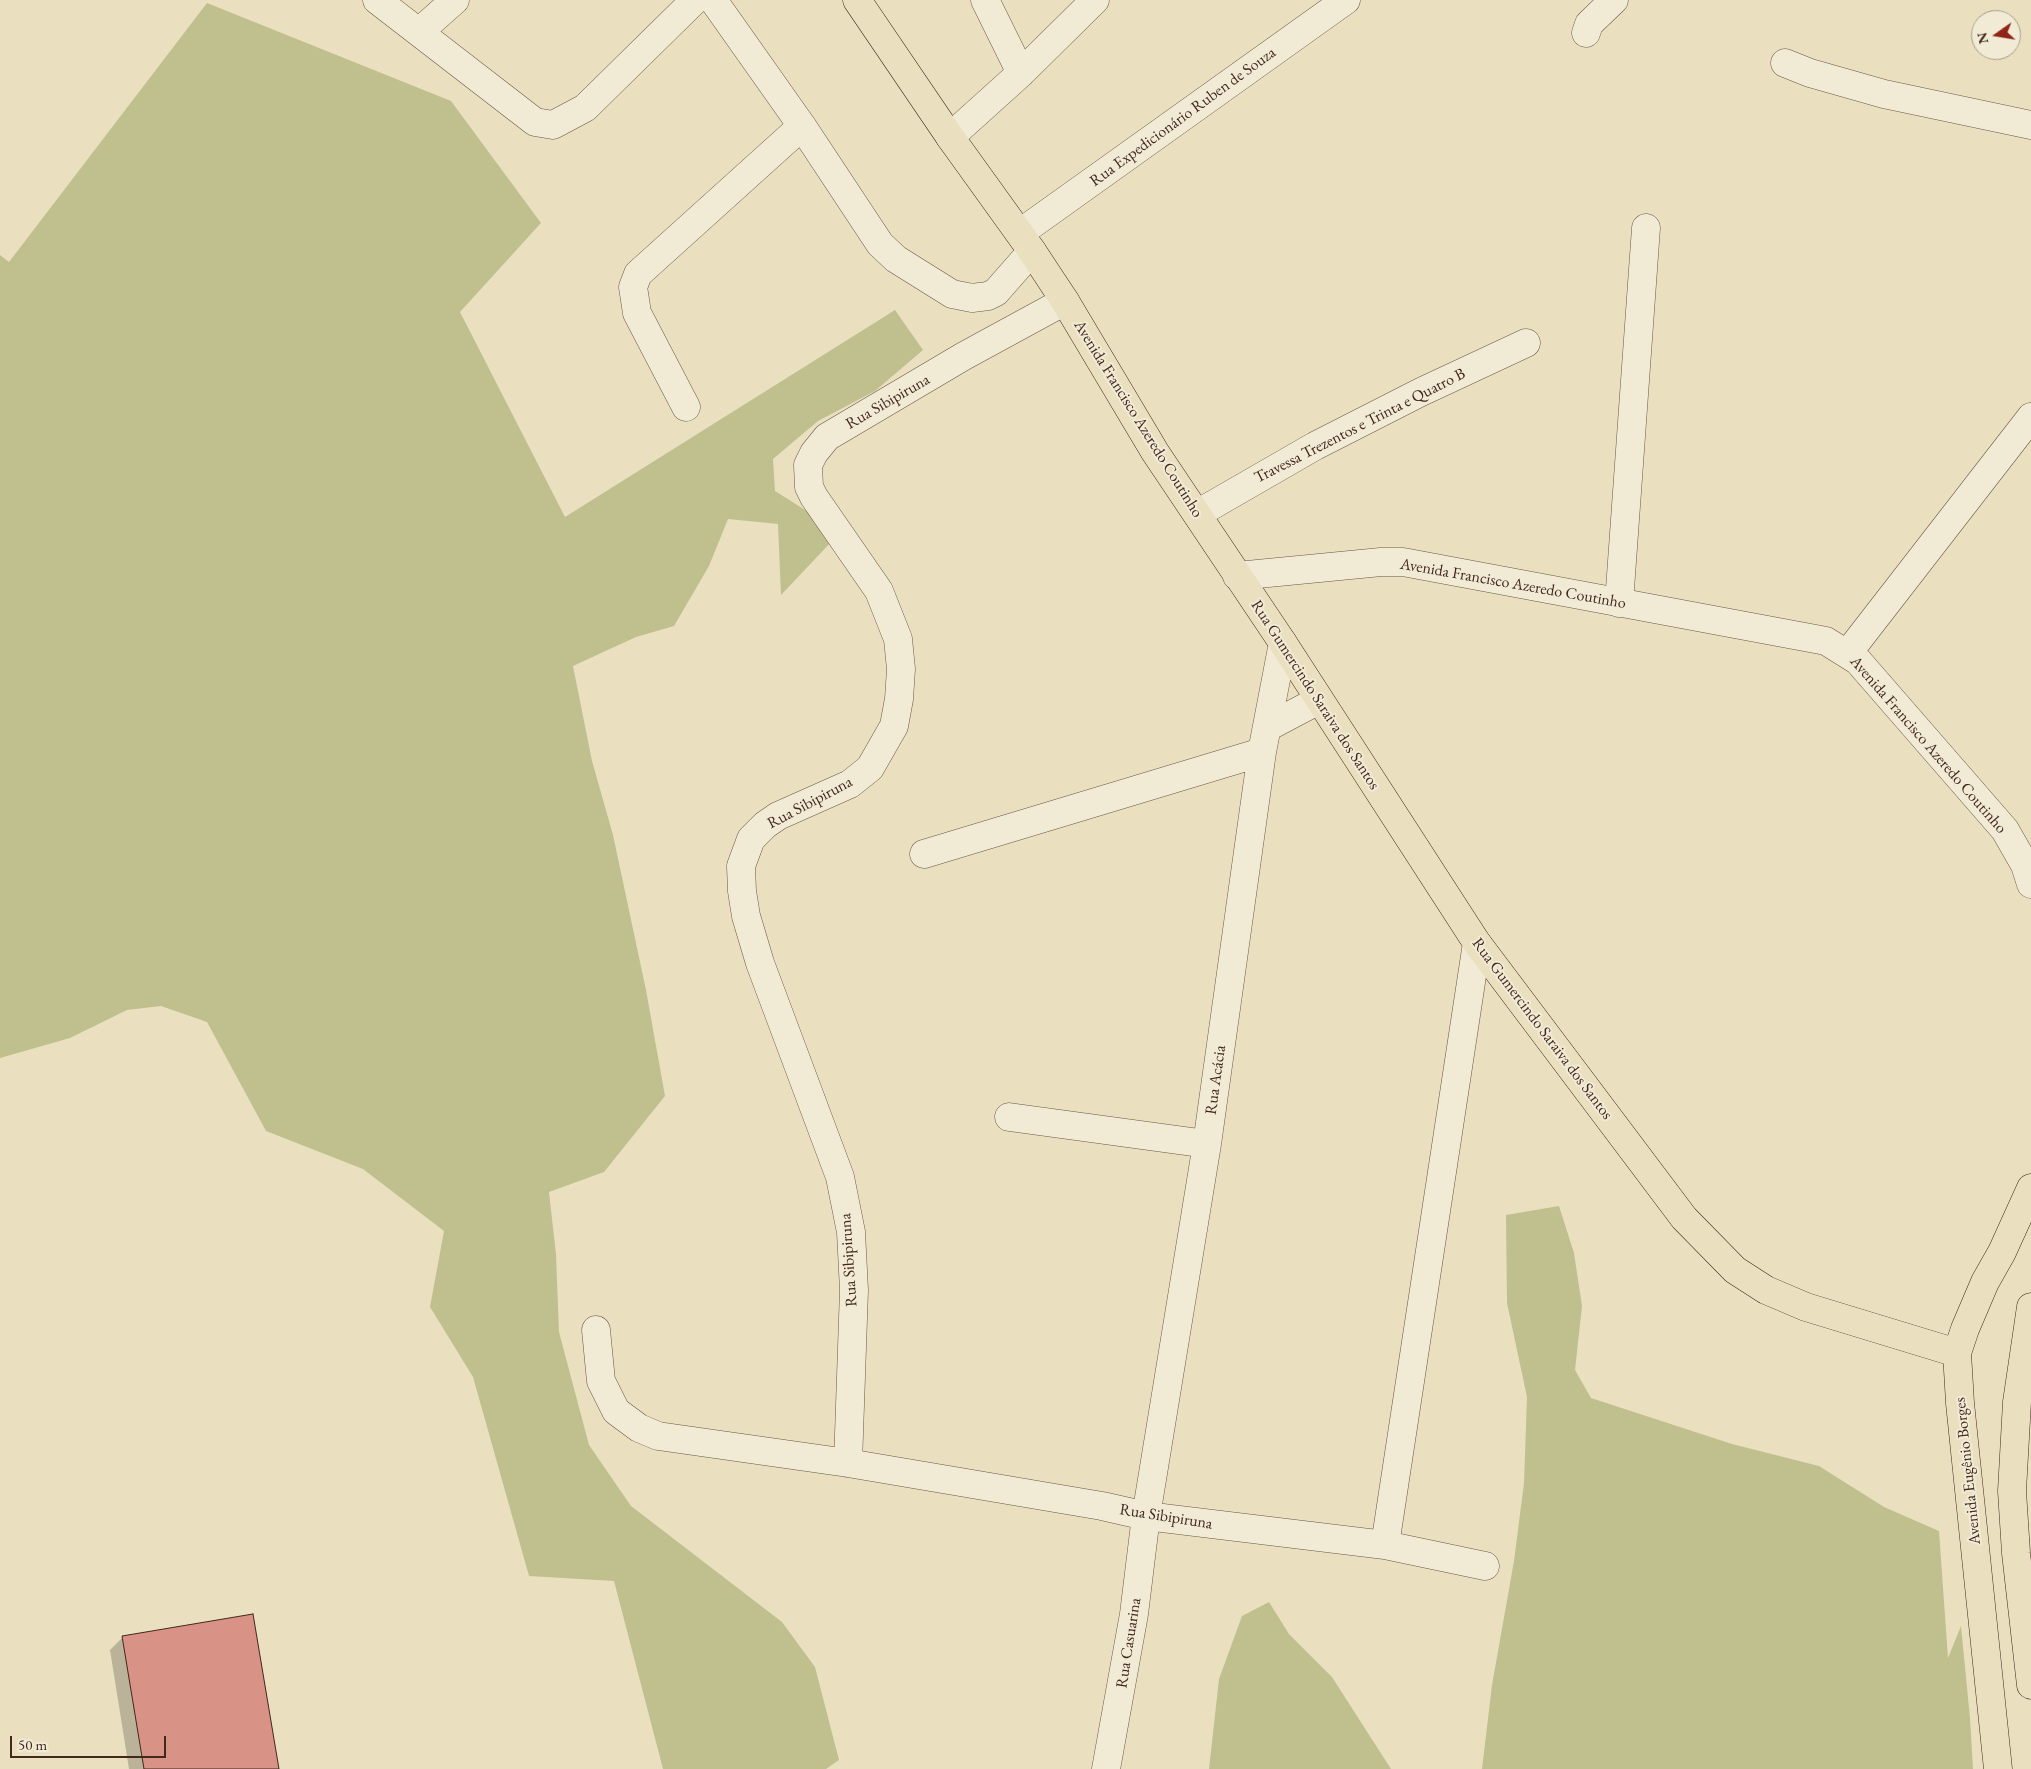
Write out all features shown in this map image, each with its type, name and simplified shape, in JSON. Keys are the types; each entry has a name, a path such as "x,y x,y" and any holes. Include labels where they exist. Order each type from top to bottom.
{"main road":[{"name":"Avenida Francisco Azeredo Coutinho","path":"857,0 1065,301 1155,452 1237,576"},
{"name":"Rua Gumercindo Saraiva dos Santos","path":"1237,576 1283,643 1477,943 1684,1218 1735,1270 1766,1290 1806,1307 1957,1353"},
{"name":"Avenida Eugênio Borges","path":"1998,1769 1960,1403 1957,1353 1985,1282 2002,1252 2031,1188"},
{"path":"2031,1307 2017,1402 2012,1491 2016,1553 2031,1684"}],"street":[{"path":"378,0 535,122 553,126 585,108 695,0"},
{"path":"419,32 455,0"},
{"name":"Rua Expedicionário Ruben de Souza","path":"713,0 802,126 880,244 908,268 952,294 972,298 988,296 996,292 1026,242 1346,0"},
{"path":"985,0 1021,73"},
{"path":"950,137 1021,73 1095,0"},
{"path":"1586,33 1590,24 1614,0"},
{"path":"1784,63 1810,73 1884,94 2031,125"},
{"path":"686,407 637,313 633,287 638,274 802,126"},
{"path":"1619,603 1646,228"},
{"name":"Rua Sibipiruna","path":"848,1463 854,1290 847,1213 840,1177 760,963 746,916 741,866 751,839 765,824 778,816 850,784 870,768 894,726 899,699 901,669 898,639 879,591 814,497 809,487 808,465 814,453 827,437 964,356 1065,301"},
{"name":"Travessa Trezentos e Trinta e Quatro B","path":"1197,514 1323,442 1526,343"},
{"path":"1848,654 2031,417"},
{"name":"Avenida Francisco Azeredo Coutinho","path":"1237,576 1372,562 1403,562 1826,641 1848,654 1875,680 2005,830 2025,865 2031,884"},
{"name":"Rua Acácia","path":"1146,1516 1207,1144 1265,740 1283,643"},
{"path":"924,854 1265,740 1319,700"},
{"path":"1385,1545 1477,943"},
{"path":"1009,1117 1207,1144"},
{"name":"Rua Sibipiruna","path":"596,1330 601,1381 616,1411 639,1428 658,1436 848,1463 1102,1506 1146,1516 1385,1545 1485,1566"},
{"name":"Rua Casuarina","path":"1106,1769 1134,1614 1146,1516"}],"green space":[{"path":"207,3 451,101 541,223 460,312 565,517 895,310 923,350 875,391 818,421 773,459 775,491 821,520 833,540 781,595 778,524 728,519 709,566 674,626 636,637 573,666 592,761 613,835 646,990 665,1096 604,1172 549,1192 556,1254 559,1332 589,1445 631,1506 782,1622 815,1667 839,1760 826,1769 663,1769 614,1581 529,1576 473,1377 430,1307 444,1231 363,1169 266,1131 207,1022 161,1006 127,1010 70,1038 0,1058 0,255 9,262"},
{"path":"1559,1206 1574,1253 1582,1306 1575,1370 1591,1398 1732,1444 1819,1466 1884,1507 1939,1531 1948,1658 1961,1626 1973,1769 1482,1769 1492,1685 1514,1561 1524,1483 1527,1397 1507,1303 1506,1215"},
{"path":"1269,1602 1289,1634 1332,1677 1391,1769 1209,1769 1219,1679 1242,1616"}],"building":[{"path":"253,1614 279,1769 144,1769 122,1636"}]}
